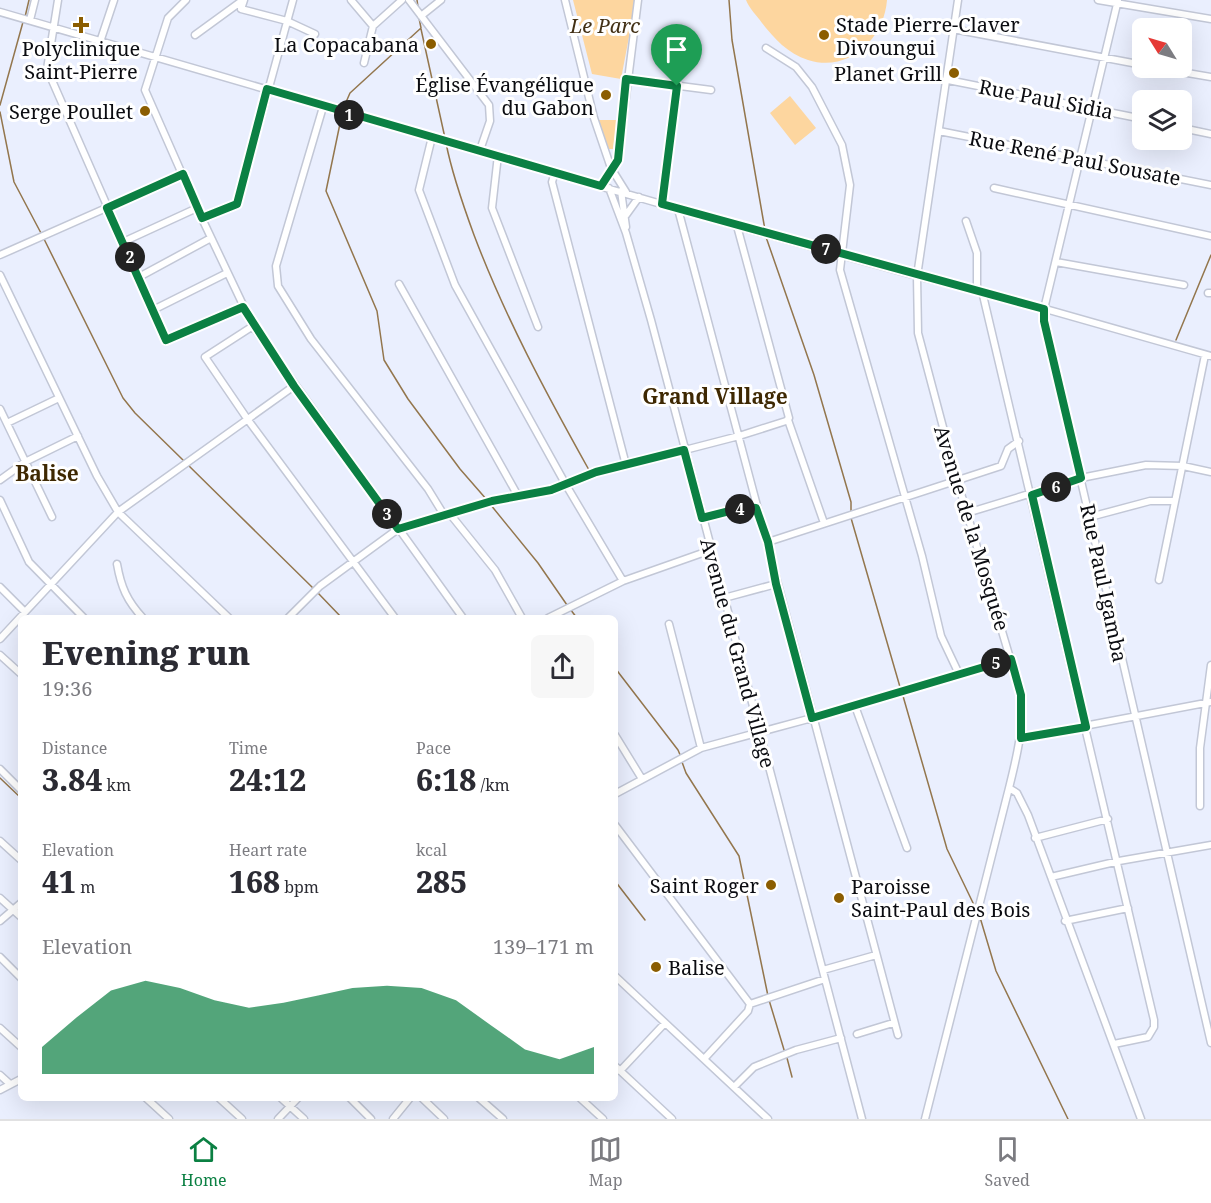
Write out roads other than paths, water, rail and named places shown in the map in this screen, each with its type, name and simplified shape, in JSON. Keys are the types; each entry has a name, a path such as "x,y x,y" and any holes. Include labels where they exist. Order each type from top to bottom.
{"street":[{"path":"29,20 35,0"},
{"path":"58,0 51,28 47,69 166,340 243,307"},
{"path":"100,42 114,0"},
{"path":"186,0 168,18 153,58 145,90 196,208 253,326 461,615"},
{"path":"244,0 242,9 287,21 315,34"},
{"path":"195,35 244,0"},
{"path":"202,218 237,204 292,0"},
{"path":"351,0 373,26"},
{"path":"364,63 373,26 402,0"},
{"path":"409,0 489,105 490,121 480,150"},
{"path":"421,16 441,0"},
{"path":"565,0 594,118 611,168 623,192 627,233"},
{"path":"601,186 618,160 626,79 638,0"},
{"name":"Avenue de la Mosquée","path":"925,1119 1021,738 1021,695 957,480 923,359 918,333 917,276 948,80 958,0"},
{"path":"1098,0 1211,19"},
{"path":"1044,309 1118,2"},
{"path":"0,12 737,226 841,253 917,276 980,290 1208,355 1159,580"},
{"path":"953,29 1132,63"},
{"path":"766,48 796,67 812,87 842,146 850,185 840,270 905,495 941,636 959,674"},
{"path":"1192,74 1211,77"},
{"path":"626,79 711,90"},
{"name":"Rue Paul Sidia","path":"948,80 1132,117"},
{"path":"662,204 677,86"},
{"path":"323,106 276,266 278,286 287,304 334,372 447,515 495,570 520,615"},
{"path":"1192,130 1211,134"},
{"name":"Rue René Paul Sousate","path":"939,131 1211,185"},
{"path":"432,137 419,190 450,273 566,485 623,581"},
{"path":"498,155 492,208 538,327"},
{"path":"555,172 552,182 626,465"},
{"path":"0,255 183,174"},
{"name":"Avenue du Grand Village","path":"609,188 627,233 862,1119"},
{"path":"994,188 1211,236"},
{"path":"626,215 639,196"},
{"path":"123,242 196,208"},
{"path":"678,209 756,508 768,542 776,584 898,1035"},
{"path":"966,221 977,253 980,290 1032,495 1154,1027 1148,1036 1114,1044"},
{"path":"737,226 788,420 824,523"},
{"path":"139,277 211,238"},
{"path":"1056,262 1184,285"},
{"path":"153,309 227,273"},
{"path":"0,275 59,398 118,512 227,615"},
{"path":"399,284 518,496"},
{"name":"Rue Paul Igamba","path":"1044,309 1044,321 1211,1043"},
{"path":"253,326 205,357 248,420 393,615"},
{"path":"0,587 23,615 118,512 294,386"},
{"path":"7,423 59,398"},
{"path":"0,409 52,517"},
{"path":"291,615 320,586 398,529 483,503 566,485 596,472 739,436 788,420"},
{"path":"0,480 25,462 78,436"},
{"path":"768,542 905,495 1001,466 1008,449 1019,441"},
{"path":"967,513 1032,495 1081,478 1146,465 1183,466 1211,472"},
{"path":"0,500 28,562 81,615"},
{"path":"1090,517 1150,501 1175,501"},
{"path":"702,518 745,507 756,508"},
{"path":"553,615 623,581 711,550"},
{"path":"117,564 120,585 128,601 140,615"},
{"path":"724,598 776,584"},
{"path":"0,639 18,620"},
{"path":"669,624 701,748"},
{"path":"0,655 18,671"},
{"path":"618,792 701,748 855,706 1011,659"},
{"path":"1200,806 1200,748 1208,702 1211,665"},
{"path":"1021,738 1208,702"},
{"path":"855,706 907,848"},
{"path":"618,740 642,779"},
{"path":"0,769 18,787"},
{"path":"1009,788 1021,800 1142,1119"},
{"path":"1035,838 1108,819"},
{"path":"618,829 750,1004"},
{"path":"0,841 18,857"},
{"path":"1051,877 1211,845"},
{"path":"0,898 18,914"},
{"path":"0,921 18,906"},
{"path":"1065,921 1128,908"},
{"path":"823,970 876,955"},
{"path":"0,957 18,975"},
{"path":"618,979 768,1119"},
{"path":"704,1059 747,1011 750,1004 825,979"},
{"path":"665,1023 618,1069 672,1119"},
{"path":"857,1034 893,1023"},
{"path":"0,1029 18,1044"},
{"path":"734,1087 754,1067 796,1050 842,1038"},
{"path":"0,1075 10,1084"},
{"path":"0,1090 18,1080"},
{"path":"149,1101 169,1119"},
{"path":"222,1101 242,1119"},
{"path":"284,1101 304,1119"},
{"path":"278,1119 295,1101"},
{"path":"353,1101 371,1119"},
{"path":"393,1119 408,1101"},
{"path":"425,1101 444,1119"},
{"path":"482,1101 503,1119"},
{"path":"583,1101 603,1119"}],"waterway":[{"path":"25,17 29,0"},
{"path":"417,0 418,7"},
{"path":"729,0 732,40 765,230"},
{"path":"343,109 350,93 421,28 419,18"},
{"path":"0,105 23,22"},
{"path":"421,29 445,138"},
{"path":"0,112 14,182 42,235"},
{"path":"342,114 326,191 377,311 384,360 408,399 460,469 487,500"},
{"path":"446,143 466,212 499,295 542,383 589,470"},
{"path":"766,237 814,375 851,502 851,513"},
{"path":"44,239 123,398 135,413 184,461"},
{"path":"1176,340 1211,255"},
{"path":"187,464 314,589"},
{"path":"490,504 538,563 567,605"},
{"path":"851,518 900,687"},
{"path":"318,593 339,615"},
{"path":"570,609 575,615"},
{"path":"618,672 681,757"},
{"path":"903,696 947,849 975,907"},
{"path":"682,762 686,773 739,856 768,996"},
{"path":"0,778 18,795"},
{"path":"618,885 645,920"},
{"path":"979,914 996,971 1068,1119"},
{"path":"769,1000 785,1053"},
{"path":"787,1058 792,1077"}],"place":[{"name":"Polyclinique Saint-Pierre","path":"81,25"},
{"name":"Stade Pierre-Claver Divoungui","path":"824,35"},
{"name":"La Copacabana","path":"431,44"},
{"name":"Planet Grill","path":"954,73"},
{"name":"Église Évangélique du Gabon","path":"606,95"},
{"name":"Serge Poullet","path":"145,111"},
{"name":"Saint Roger","path":"771,885"},
{"name":"Paroisse Saint-Paul des Bois","path":"839,898"},
{"name":"Balise","path":"656,967"}],"district":[{"name":"Grand Village","path":"715,396"},
{"name":"Balise","path":"47,473"}],"park label":[{"name":"Le Parc","path":"605,25"}]}
